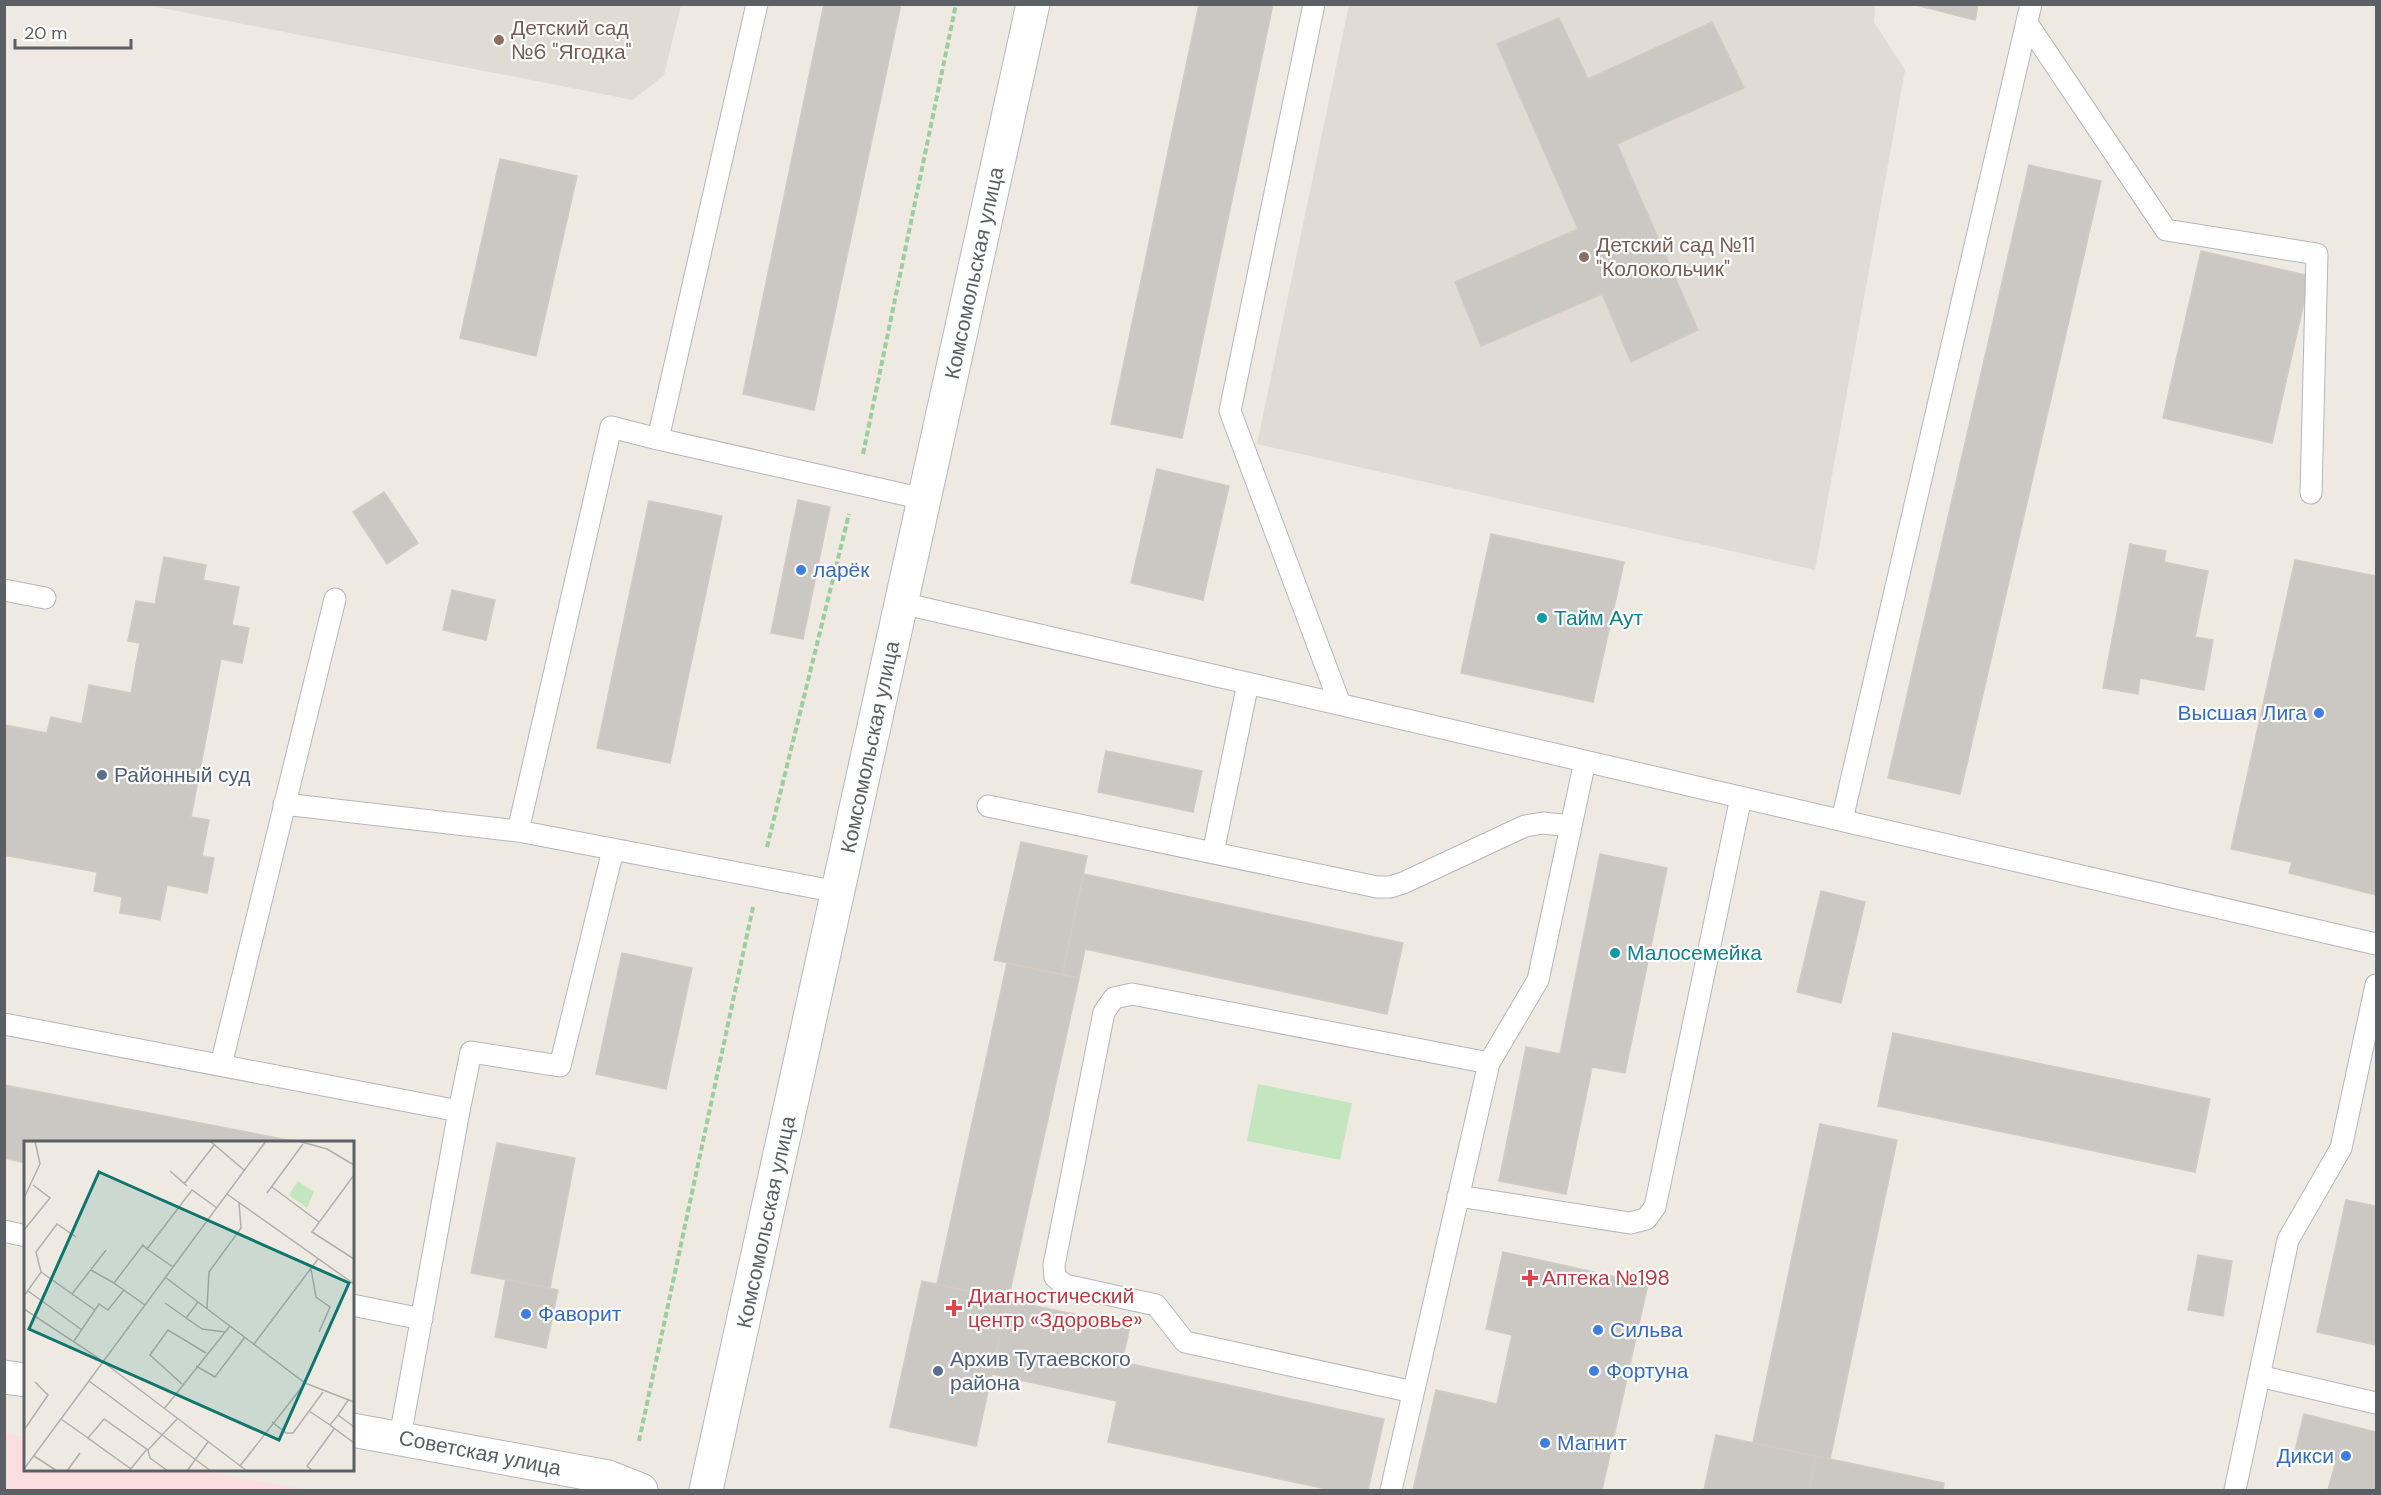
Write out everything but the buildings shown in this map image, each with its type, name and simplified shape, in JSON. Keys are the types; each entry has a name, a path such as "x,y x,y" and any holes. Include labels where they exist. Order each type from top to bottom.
{"main road":[{"name":"Комсомольская улица","path":"706,1491 1033,4"},
{"path":"4,1377 24,1380"},
{"name":"Советская улица","path":"354,1430 400,1437 608,1478 641,1491"}],"lane":[{"path":"658,439 757,4"},
{"path":"1314,4 1230,411 1340,704"},
{"path":"2029,14 2166,230 2317,254 2311,493"},
{"path":"1842,820 2029,14"},
{"path":"518,831 611,427 924,499"},
{"path":"4,590 45,598"},
{"path":"220,1065 335,599"},
{"path":"901,603 2376,944"},
{"path":"1213,853 1248,683"},
{"path":"1391,1491 1489,1063 1538,980 1585,761"},
{"path":"1458,1196 1630,1223 1646,1219 1654,1207 1742,797"},
{"path":"284,804 518,831 838,892"},
{"path":"988,806 1377,887 1390,887 1404,883 1525,826 1543,823 1571,826"},
{"path":"400,1437 471,1052 560,1066 613,850"},
{"path":"2235,1491 2288,1240 2341,1148 2376,985"},
{"path":"1413,1392 1185,1342 1156,1305 1065,1285 1055,1277 1054,1265 1104,1012 1114,998 1132,994 1489,1063"},
{"path":"4,1024 459,1111"},
{"path":"4,1231 24,1236"},
{"path":"354,1305 422,1319"},
{"path":"2259,1376 2376,1403"}],"path":[{"path":"639,1441 760,877 856,484 956,4"}],"shaded area":[{"name":"Детский сад №6 \"Ягодка\"","path":"146,5 681,5 664,75 633,100"},
{"name":"Детский сад №11 \"Колокольчик\"","path":"1349,5 1875,5 1874,22 1905,70 1815,570 1257,444"},
{"path":"4,1433 24,1437 24,1471 202,1471 307,1490 5,1490"}],"green space":[{"path":"1258,1084 1352,1103 1340,1160 1247,1141"}],"place":[{"name":"Детский сад №6 \"Ягодка\"","path":"499,40"},
{"name":"Детский сад №11 \"Колокольчик\"","path":"1584,257"},
{"name":"ларёк","path":"801,570"},
{"name":"Тайм Аут","path":"1542,618"},
{"name":"Высшая Лига","path":"2319,713"},
{"name":"Районный суд","path":"102,775"},
{"name":"Малосемейка","path":"1615,953"},
{"name":"Аптека №198","path":"1530,1278"},
{"name":"Диагностический центр «Здоровье»","path":"954,1308"},
{"name":"Фаворит","path":"526,1314"},
{"name":"Сильва","path":"1598,1330"},
{"name":"Архив Тутаевского района","path":"938,1371"},
{"name":"Фортуна","path":"1594,1371"},
{"name":"Магнит","path":"1545,1443"},
{"name":"Дикси","path":"2346,1456"}]}
